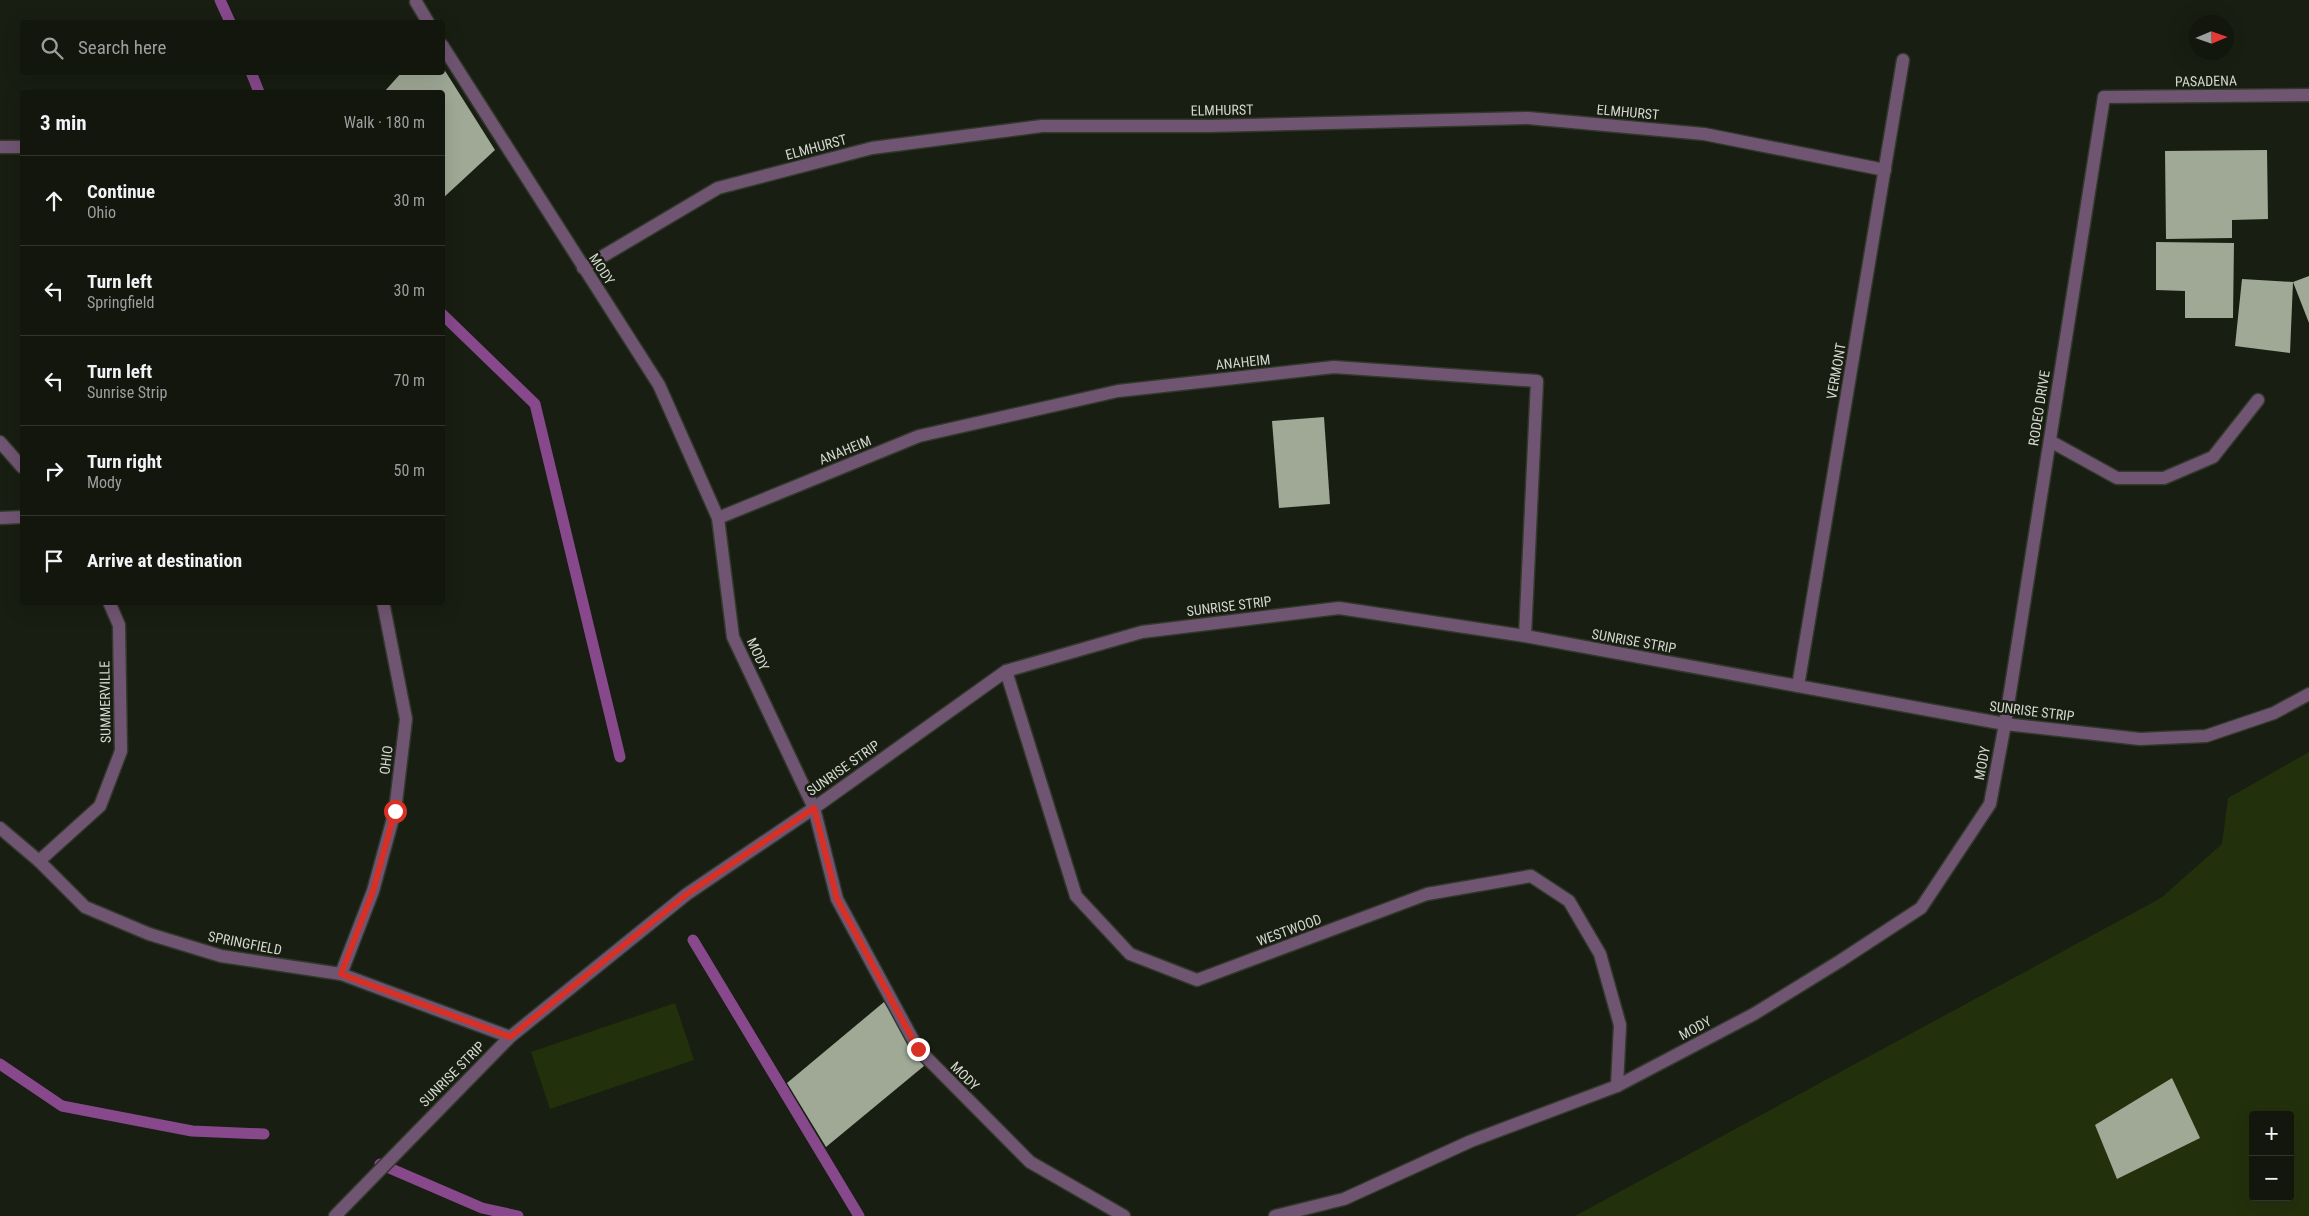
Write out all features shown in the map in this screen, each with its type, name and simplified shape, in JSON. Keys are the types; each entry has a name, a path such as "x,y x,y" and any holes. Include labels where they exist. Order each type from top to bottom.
{"street":[{"path":"416,2 427,20"},
{"name":"MODY","path":"445,50 659,385 718,518 733,636 814,808 837,899 918,1049 1030,1162 1124,1216"},
{"name":"VERMONT","path":"1798,686 1903,60"},
{"name":"PASADENA","path":"2104,97 2309,95"},
{"name":"RODEO DRIVE","path":"2005,724 2104,97"},
{"name":"ELMHURST","path":"583,268 718,188 872,148 1042,126 1208,126 1528,118 1704,134 1884,170"},
{"path":"0,147 20,147"},
{"name":"ANAHEIM","path":"718,518 919,436 1118,391 1334,367 1537,381 1525,636"},
{"path":"2050,441 2117,478 2164,478 2213,457 2258,400"},
{"path":"0,442 20,465"},
{"path":"0,518 20,517"},
{"name":"SUMMERVILLE","path":"39,861 100,806 121,751 119,625 110,605"},
{"name":"OHIO","path":"341,974 373,891 395,811 406,718 384,605"},
{"name":"SUNRISE STRIP","path":"335,1216 375,1172 510,1037 687,894 814,808 1006,671 1142,632 1339,608 1525,636 2005,724 2140,739 2206,736 2274,713 2309,694"},
{"name":"WESTWOOD","path":"1006,671 1076,896 1130,954 1197,980 1427,894 1531,876 1569,901 1600,954 1620,1025 1617,1086"},
{"name":"MODY","path":"1275,1216 1344,1199 1471,1141 1617,1086 1754,1014 1921,908 1990,804 2005,724"},
{"name":"SPRINGFIELD","path":"0,828 39,861 85,907 149,934 221,956 341,974 510,1037"}],"green space":[{"path":"2309,752 2309,1216 1575,1216 2161,898 2222,844 2228,798"},
{"path":"675,1003 694,1060 550,1109 531,1052"}],"building":[{"path":"445,71 495,150 445,196 445,90 386,90 399,75 445,75"},
{"path":"2267,150 2268,219 2232,220 2232,238 2166,239 2165,151"},
{"path":"2156,242 2234,243 2233,318 2185,318 2185,291 2156,290"},
{"path":"2309,276 2309,323 2293,282"},
{"path":"2242,279 2293,282 2290,353 2235,346"},
{"path":"1324,417 1330,504 1279,508 1272,421"},
{"path":"884,1002 924,1066 826,1147 787,1083"},
{"path":"2172,1078 2200,1138 2117,1179 2095,1125"}],"waterway":[{"path":"220,0 229,20"},
{"path":"252,75 258,90"},
{"path":"445,317 535,404 620,757"},
{"path":"693,940 859,1216"},
{"path":"0,1064 62,1106 192,1131 264,1134"},
{"path":"380,1164 482,1208 518,1216"}],"route":[{"path":"395,811 373,891 341,974 510,1037 687,894 814,808 837,899 918,1049"}]}
